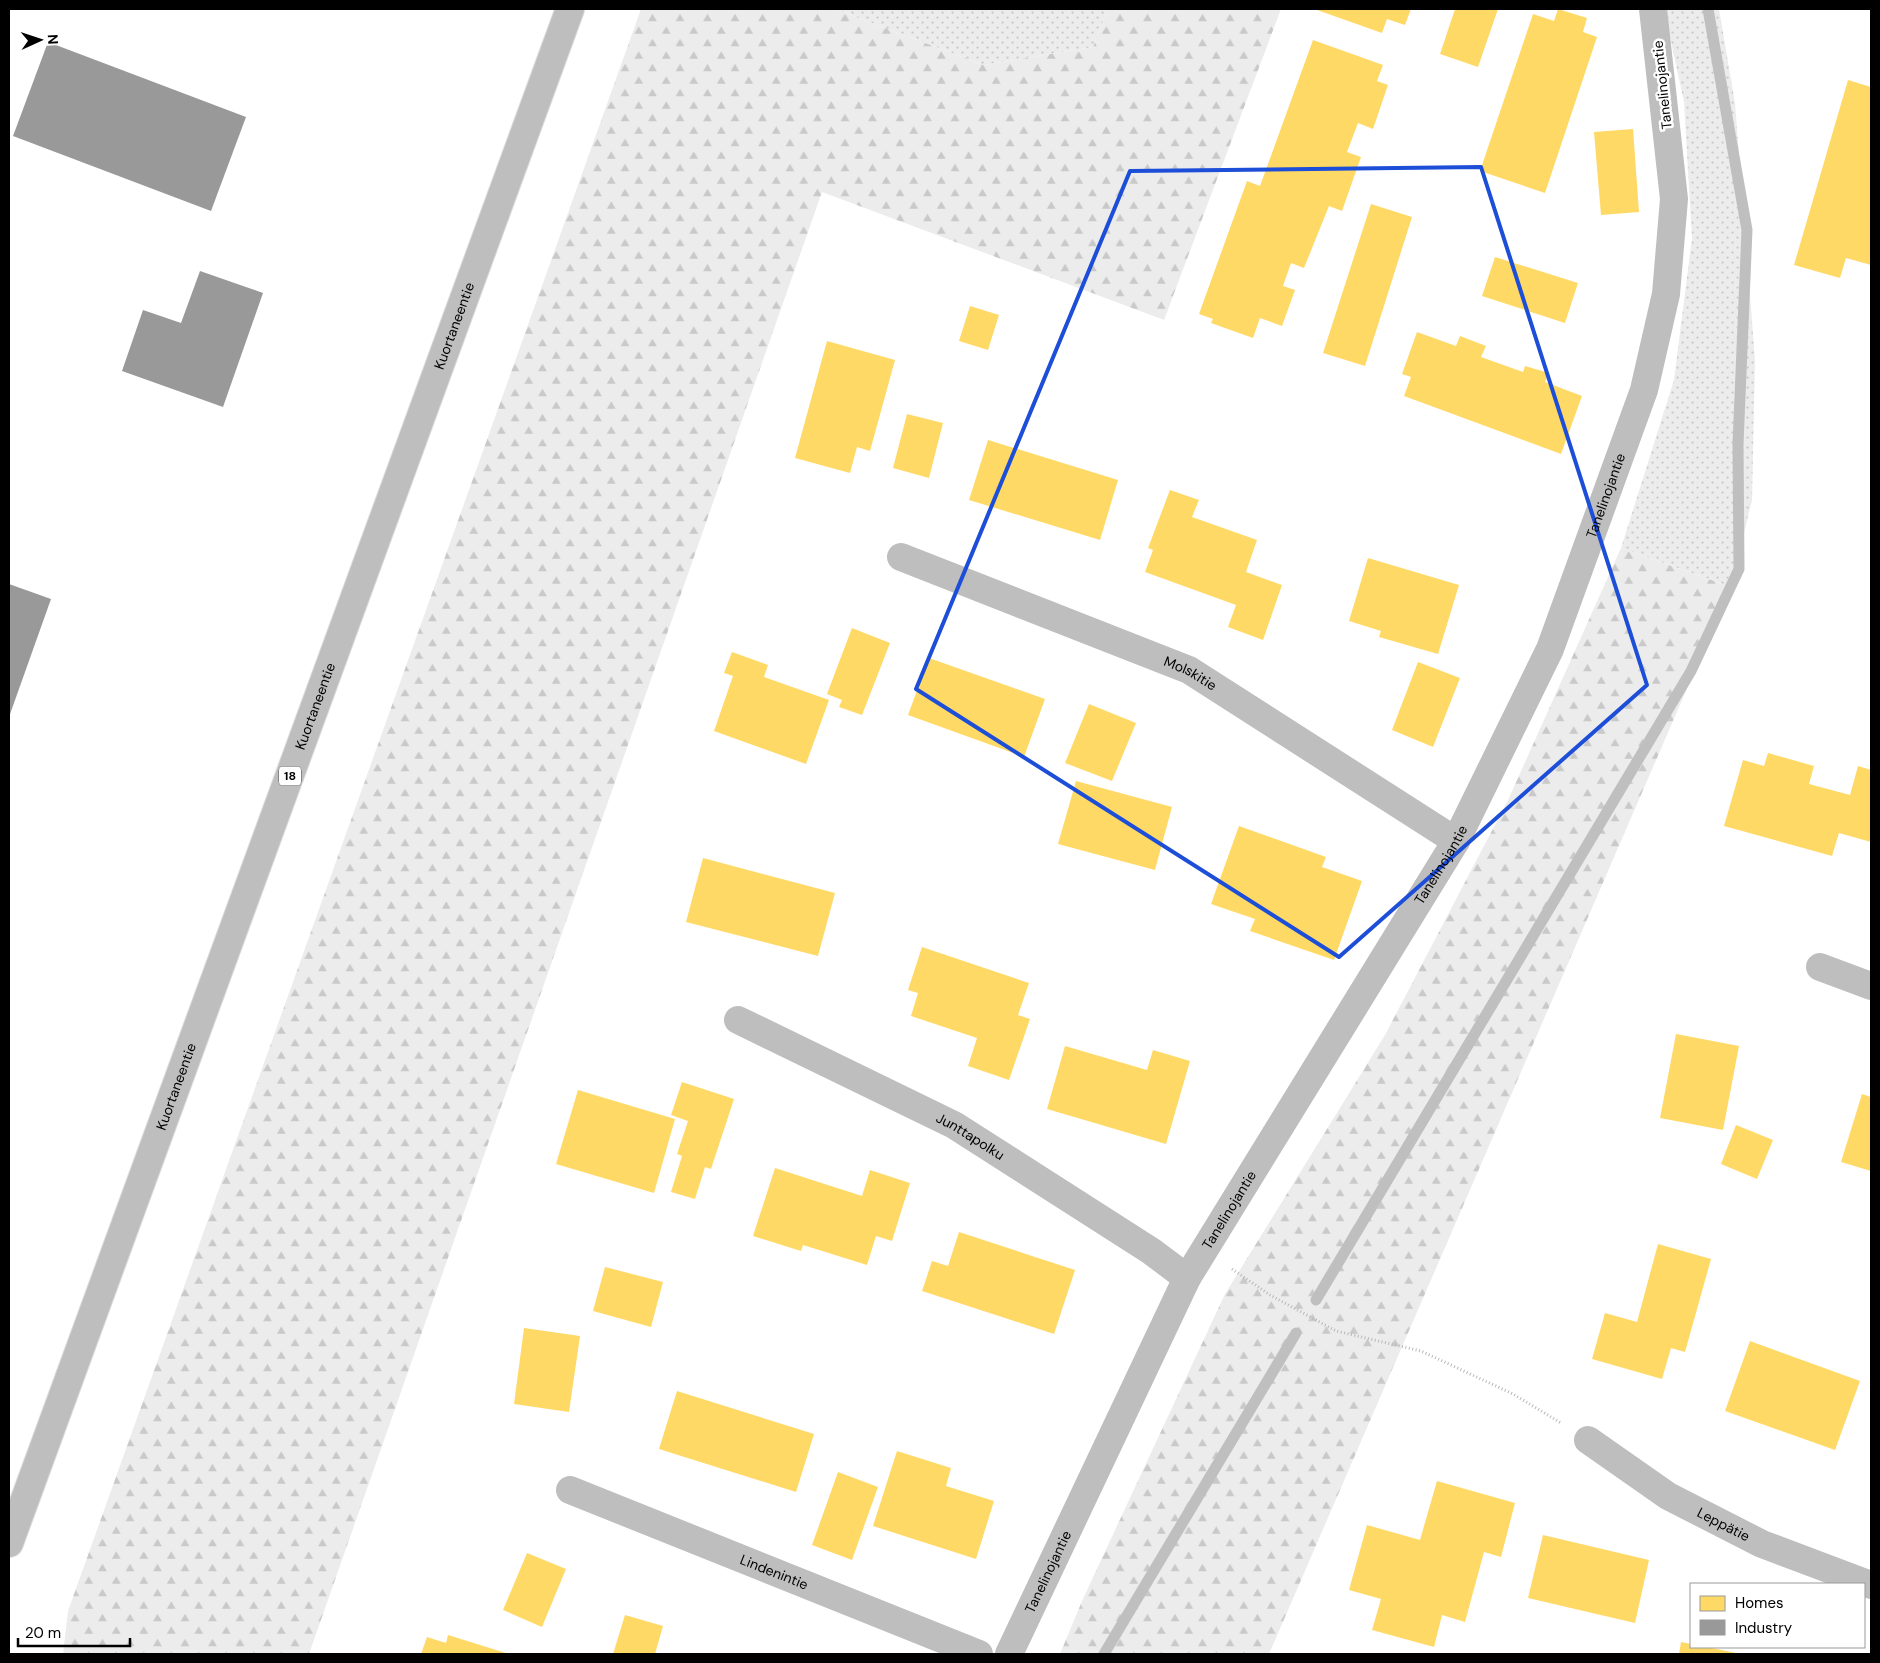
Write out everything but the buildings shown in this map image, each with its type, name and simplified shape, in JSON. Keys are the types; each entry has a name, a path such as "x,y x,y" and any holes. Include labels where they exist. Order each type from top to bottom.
{"main road":[{"name":"Kuortaneentie","path":"9,1543 570,9"},
{"name":"Tanelinojantie","path":"1009,1654 1187,1278 1456,841 1550,649 1644,390 1666,294 1674,199 1653,9"},
{"name":"Molskitie","path":"901,556 1189,670 1456,841"},
{"path":"1820,967 1871,986"},
{"name":"Junttapolku","path":"738,1020 954,1126 1151,1251 1187,1278"},
{"name":"Leppätie","path":"1588,1440 1668,1496 1754,1540 1871,1584"},
{"name":"Lindenintie","path":"570,1490 979,1654"}],"path":[{"path":"1203,1250 1270,1295 1336,1331 1421,1351 1513,1394 1588,1440"}],"highlighted area":[{"path":"1481,167 1647,685 1339,957 916,689 1130,171"}],"green space":[{"path":"641,9 834,9 984,65 1093,47 1108,9 1281,9 1164,320 822,192 309,1654 63,1654 68,1611"},
{"path":"834,9 1108,9 1093,47 984,65"},
{"path":"1664,9 1719,9 1735,103 1755,360 1752,500 1731,587 1621,548 1674,380 1692,238 1684,102"},
{"path":"1621,548 1731,587 1269,1654 1060,1654 1082,1601 1225,1294 1385,1035 1509,798"}],"waterway":[{"path":"1316,1300 1691,671 1739,569 1738,444 1747,230 1708,9"},
{"path":"1104,1654 1296,1333"}]}
